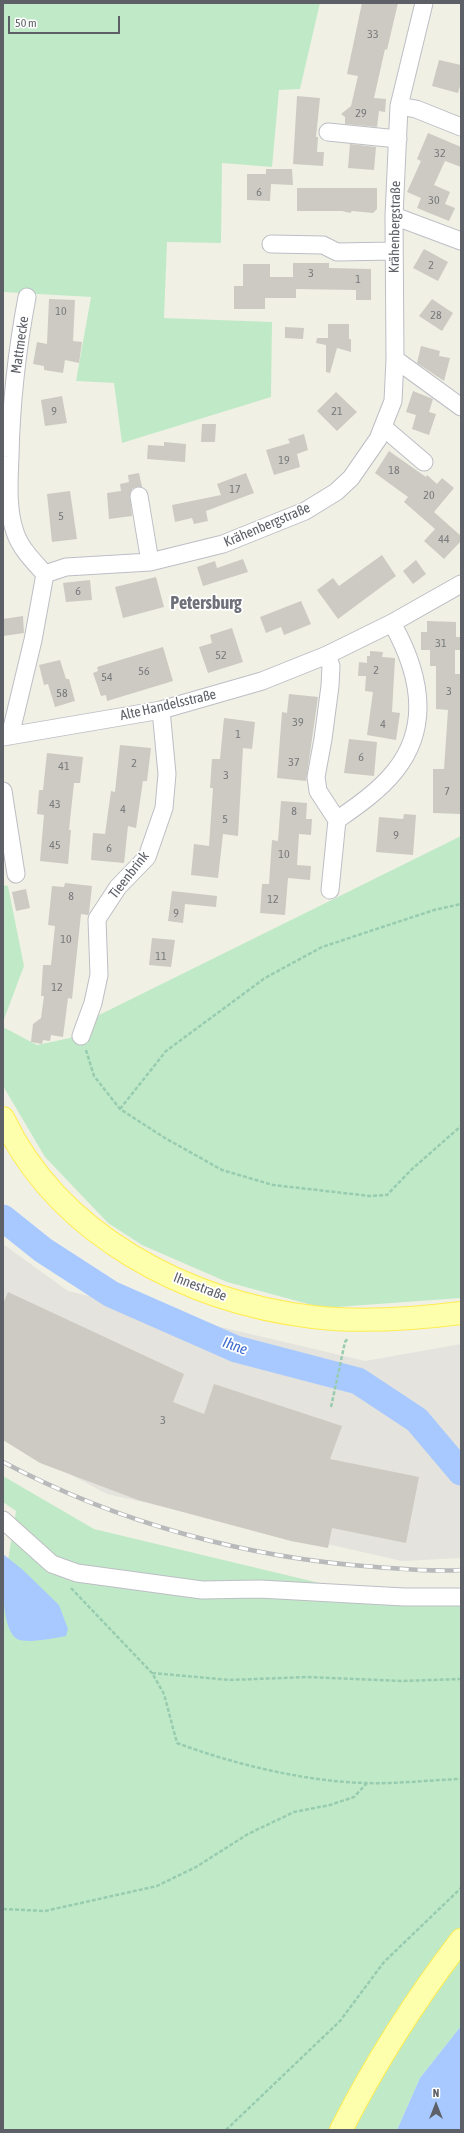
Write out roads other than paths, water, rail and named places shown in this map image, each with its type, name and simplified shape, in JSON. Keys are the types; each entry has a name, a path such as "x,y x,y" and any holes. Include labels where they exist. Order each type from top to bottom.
{"main road":[{"name":"Ihnestraße","path":"3,1118 29,1163 46,1185 71,1212 107,1240 142,1261 184,1283 234,1300 272,1310 313,1317 359,1320 461,1313"},
{"path":"341,2130 386,2047 434,1975 461,1940"}],"street":[{"name":"Krähenbergstraße","path":"45,574 66,567 150,562 223,544 305,511 336,492 351,478 378,440 393,401 395,359 394,216 399,106 424,3"},
{"path":"399,106 416,109 461,127"},
{"path":"328,132 398,139"},
{"path":"394,216 461,241"},
{"path":"271,244 323,245 337,252 394,251"},
{"name":"Mattmecke","path":"27,297 18,345 12,412 9,494 15,533 29,557 45,574"},
{"path":"395,359 461,407"},
{"path":"383,428 424,462"},
{"path":"140,496 150,562"},
{"path":"6,736 32,640 45,574"},
{"name":"Alte Handelsstraße","path":"6,736 160,710 262,681 327,654 392,623 461,584"},
{"path":"337,820 369,797 395,772 410,747 418,722 414,673 405,646 392,623"},
{"path":"327,654 331,666 330,686 316,777 318,791 337,820 330,890"},
{"name":"Tieenbrink","path":"81,1036 93,1003 99,975 97,919 118,886 147,857 164,808 167,774 160,710"},
{"path":"3,791 16,874"},
{"path":"3,1520 52,1564 76,1572 202,1590 260,1590 404,1597 461,1597"}],"water":[{"path":"3,1554 23,1570 59,1605 68,1629 66,1636 28,1641 17,1639 12,1633 5,1613"},
{"path":"461,2026 461,2130 397,2130 420,2078"}],"waterway":[{"name":"Ihne","path":"3,1218 43,1250 111,1294 236,1349 358,1381 417,1420 461,1472"}],"railway":[{"path":"3,1462 47,1484 138,1520 184,1534 232,1546 328,1562 418,1570 461,1570"}],"district":[{"name":"Petersburg","path":"206,603"}]}
